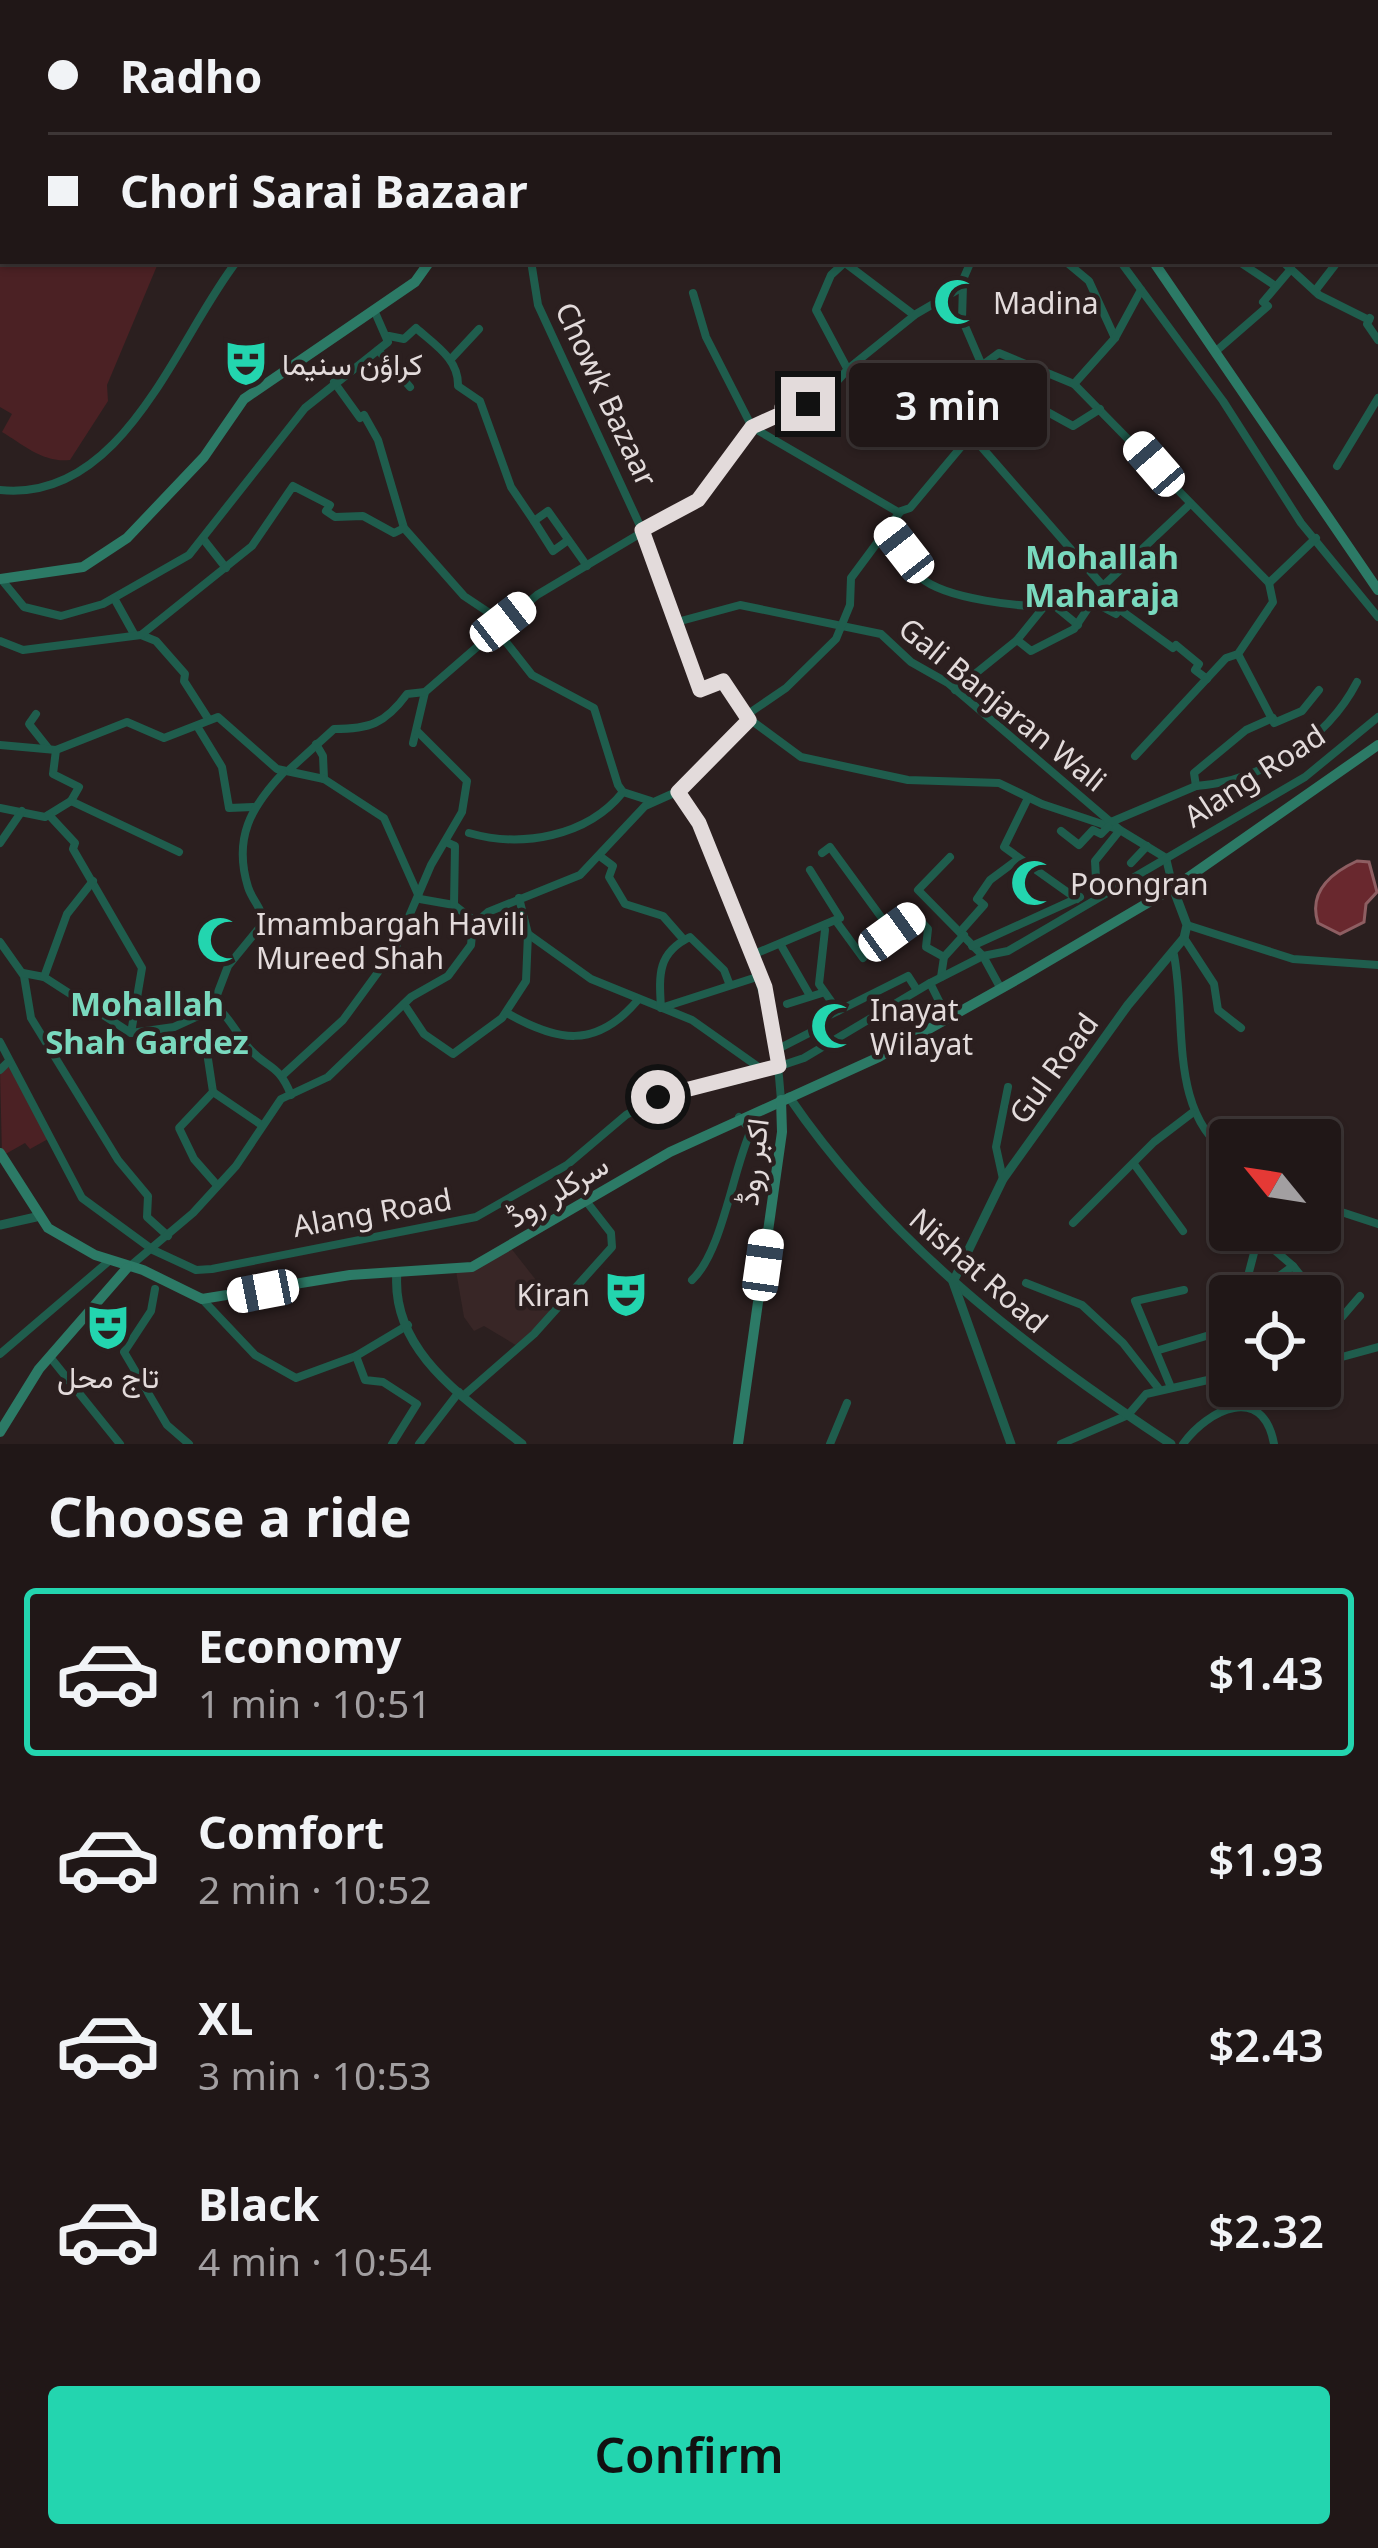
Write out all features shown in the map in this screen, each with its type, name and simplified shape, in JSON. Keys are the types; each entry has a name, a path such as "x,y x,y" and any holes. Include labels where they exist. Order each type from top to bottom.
{"main road":[{"path":"0,579 83,567 127,538 204,457 244,399 415,282 430,264"},
{"path":"1155,264 1378,590"},
{"name":"سرکلر روڈ","path":"202,1299 350,1274 472,1267 739,1117 879,1058 1001,989 1173,888 1378,745"},
{"name":"اکبر روڈ","path":"738,1444 785,1098"},
{"path":"0,1153 19,1178 36,1216 109,1261 143,1270 202,1299"},
{"path":"0,1432 16,1401 50,1357 128,1268"}],"street":[{"path":"0,490 53,483 108,449 138,413 235,264"},
{"name":"Chowk Bazaar","path":"531,264 538,305 642,530 700,690 723,681 745,716"},
{"path":"842,264 831,274 816,310 848,370"},
{"path":"847,264 914,315"},
{"path":"970,264 963,284 962,319 993,382 1072,426 1100,410"},
{"path":"1069,264 1089,281 1115,338"},
{"path":"1122,264 1223,401 1301,523 1378,617"},
{"path":"1242,264 1274,285"},
{"path":"1285,264 1315,291 1373,321 1378,340"},
{"path":"1315,291 1336,264"},
{"path":"1214,353 1256,320 1274,285 1291,269"},
{"path":"22,973 44,977 131,1033 174,1027 212,1004 228,967 264,922 248,889 243,854 253,807 316,743 334,729 364,731 388,718 407,694 425,692 499,625 642,530 698,500 752,427 783,413 782,407 820,400 914,315 963,284"},
{"path":"1074,384 1115,338 1141,290"},
{"path":"693,293 706,337 752,427 900,512"},
{"path":"374,310 389,336 404,339 416,328 451,359 459,371 458,386 480,401 511,487 553,551 567,541"},
{"path":"451,359 479,329"},
{"path":"0,579 7,593 41,615 76,614 189,555 305,408 389,336"},
{"path":"378,350 410,386"},
{"path":"984,364 999,353 1074,384 1269,583 1273,602 1238,654 1226,658 1135,756"},
{"path":"334,382 360,418 364,415 378,440 404,528 464,596 499,625 532,675 594,708 622,792"},
{"path":"128,1268 168,1236 236,1166 260,1124 291,1095 328,1077 404,1004 448,976 471,945 476,922 518,898 565,883 601,857 651,801 678,792 745,716 818,660 843,623 851,578 900,512 971,435 989,405 993,382"},
{"path":"1337,466 1378,398"},
{"path":"971,435 1103,586"},
{"path":"137,635 252,546 293,486 330,505 326,511 335,517 363,516 394,533 404,528"},
{"path":"1018,640 1031,651 1078,625 1103,586 1189,505"},
{"path":"533,521 548,511 587,566"},
{"path":"888,531 914,572 941,590 991,598 1013,609 1056,608 1078,625"},
{"path":"1269,583 1316,538"},
{"path":"204,540 226,568"},
{"path":"114,598 137,635"},
{"path":"1095,603 1116,614 1120,609 1173,648 1176,644 1199,664 1195,670 1207,679"},
{"name":"Gali Banjaran Wali","path":"677,622 740,605 881,634 955,690 1109,825"},
{"path":"955,690 1018,640 1043,607"},
{"path":"0,641 22,650 137,635 155,641 185,674 208,720"},
{"path":"1238,654 1274,723 1302,710 1319,690"},
{"path":"1061,831 1079,845 1093,830 1101,834 1109,825 1196,786 1212,788 1276,765 1347,701 1357,682"},
{"path":"413,743 425,692"},
{"path":"0,808 49,815 71,801 79,787 53,773 52,749 29,724 36,713"},
{"path":"745,716 801,757 908,780 999,783 1120,830 1166,858 1187,925 1293,959 1378,965"},
{"path":"0,746 52,749 127,722 164,738 218,717 287,771 324,779 384,818 420,899"},
{"name":"Alang Road","path":"0,1042 82,1198 153,1250 196,1270 467,1220 567,1165 626,1115 658,1097 779,1066 983,956 1008,952 1305,777 1378,717"},
{"path":"1196,786 1193,773 1246,730 1273,718"},
{"path":"197,726 222,767 229,808 253,807"},
{"path":"284,1074 347,1016 395,949 462,812 467,781 418,732"},
{"path":"316,743 323,756 324,779"},
{"path":"622,792 651,801"},
{"path":"469,833 518,842 564,832 610,808 622,792"},
{"path":"678,792 699,823 760,976 785,1098"},
{"path":"1028,798 1004,847 1087,906"},
{"path":"71,801 179,852"},
{"path":"0,843 22,812"},
{"path":"49,815 75,842 73,849 142,968 131,1033"},
{"path":"1096,878 1095,861 1120,830"},
{"path":"446,842 455,846 454,905"},
{"path":"1131,863 1147,846"},
{"path":"822,853 830,848 849,867 892,932 915,915 928,929 926,947 944,957"},
{"path":"601,857 613,866 609,877 625,904 663,916 683,940"},
{"path":"950,857 918,890 983,956 1001,989"},
{"path":"941,979 944,957 984,905 977,899 990,880 1017,860"},
{"path":"752,955 782,947 840,918 810,870"},
{"path":"44,977 68,914 93,880"},
{"path":"404,1004 424,1034 453,1054 507,1012 530,970 528,934 518,898"},
{"path":"420,899 454,905 476,922"},
{"path":"972,946 1077,899"},
{"path":"836,921 863,958"},
{"path":"1026,925 1032,937"},
{"name":"Gul Road","path":"952,1282 1003,1179 1128,1006 1174,955 1187,925"},
{"path":"825,928 818,961 822,993 838,1011"},
{"path":"528,934 591,979 692,1020 764,1071"},
{"path":"661,1008 658,972 669,950 690,937 724,970 729,983"},
{"path":"1184,938 1214,984 1218,1010 1241,1028"},
{"path":"0,942 22,973 31,1018 118,1160 148,1196 147,1217 168,1236"},
{"path":"782,947 809,994"},
{"path":"1174,955 1186,1058 1184,1084 1192,1113 1209,1134"},
{"path":"661,1008 760,976"},
{"path":"778,1049 817,1029 838,1011 908,976 916,990"},
{"path":"930,983 948,1018"},
{"path":"787,1004 822,993"},
{"path":"507,1012 548,1037 589,1035 625,1015 638,1000"},
{"path":"212,1004 240,1031 248,1048 284,1074 291,1095"},
{"path":"817,1029 829,1042"},
{"path":"208,1058 213,1092 260,1124"},
{"path":"0,1070 9,1061"},
{"path":"1003,1179 996,1147 1008,1087"},
{"path":"213,1092 178,1128 194,1159 216,1184"},
{"name":"Nishat Road","path":"785,1098 885,1219 952,1282 1028,1347 1171,1444"},
{"path":"1073,1223 1192,1113"},
{"path":"692,1280 710,1264 720,1216 751,1130 739,1117"},
{"path":"1134,1164 1183,1231"},
{"path":"419,1444 461,1394 534,1334 612,1246 611,1233 586,1201"},
{"path":"1341,1212 1378,1224"},
{"path":"0,1226 36,1216"},
{"path":"1278,1251 1301,1275"},
{"path":"0,1354 109,1261"},
{"path":"1281,1275 1293,1266"},
{"path":"397,1272 409,1325 426,1365 522,1444"},
{"path":"952,1282 1011,1444"},
{"path":"1026,1283 1082,1305 1123,1343 1159,1389"},
{"path":"155,1289 149,1296 151,1311 124,1352 167,1425 189,1444"},
{"path":"1170,1385 1135,1300 1184,1290"},
{"path":"1341,1316 1360,1296"},
{"path":"202,1299 220,1324 280,1373 305,1377 356,1356 409,1325"},
{"path":"1159,1350 1209,1335"},
{"path":"1341,1358 1378,1347"},
{"path":"356,1356 365,1380 383,1382 417,1404 392,1444"},
{"path":"50,1357 120,1444"},
{"path":"1061,1444 1128,1415 1146,1394 1209,1378"},
{"path":"830,1444 847,1403"},
{"path":"1183,1444 1215,1411 1234,1406 1260,1416 1274,1444"}],"shaded area":[{"path":"0,264 158,264 107,385 108,401 70,460 42,456 2,432 12,414 0,407"},
{"path":"1357,861 1369,862 1377,892 1366,904 1364,922 1340,934 1318,923 1316,902 1331,878"},
{"path":"9,1061 48,1139 30,1149 25,1143 2,1156 0,1070"},
{"path":"510,1247 558,1308 519,1347 484,1326 474,1331 464,1317 456,1271"}],"place":[{"name":"Madina","path":"957,302"},
{"name":"کراؤن سنیما","path":"246,363"},
{"name":"Poongran","path":"1034,883"},
{"name":"Imambargah Havili Mureed Shah","path":"220,940"},
{"name":"Inayat Wilayat","path":"834,1026"},
{"name":"Kiran","path":"626,1294"},
{"name":"تاج محل","path":"108,1327"}],"district":[{"name":"Mohallah Maharaja","path":"1102,575"},
{"name":"Mohallah Shah Gardez","path":"147,1022"}],"route":[{"path":"658,1097 779,1066 765,987 716,874 712,852 678,792 749,720 723,681 700,690 642,530 698,500 752,427 783,413 782,407 808,404"}]}
